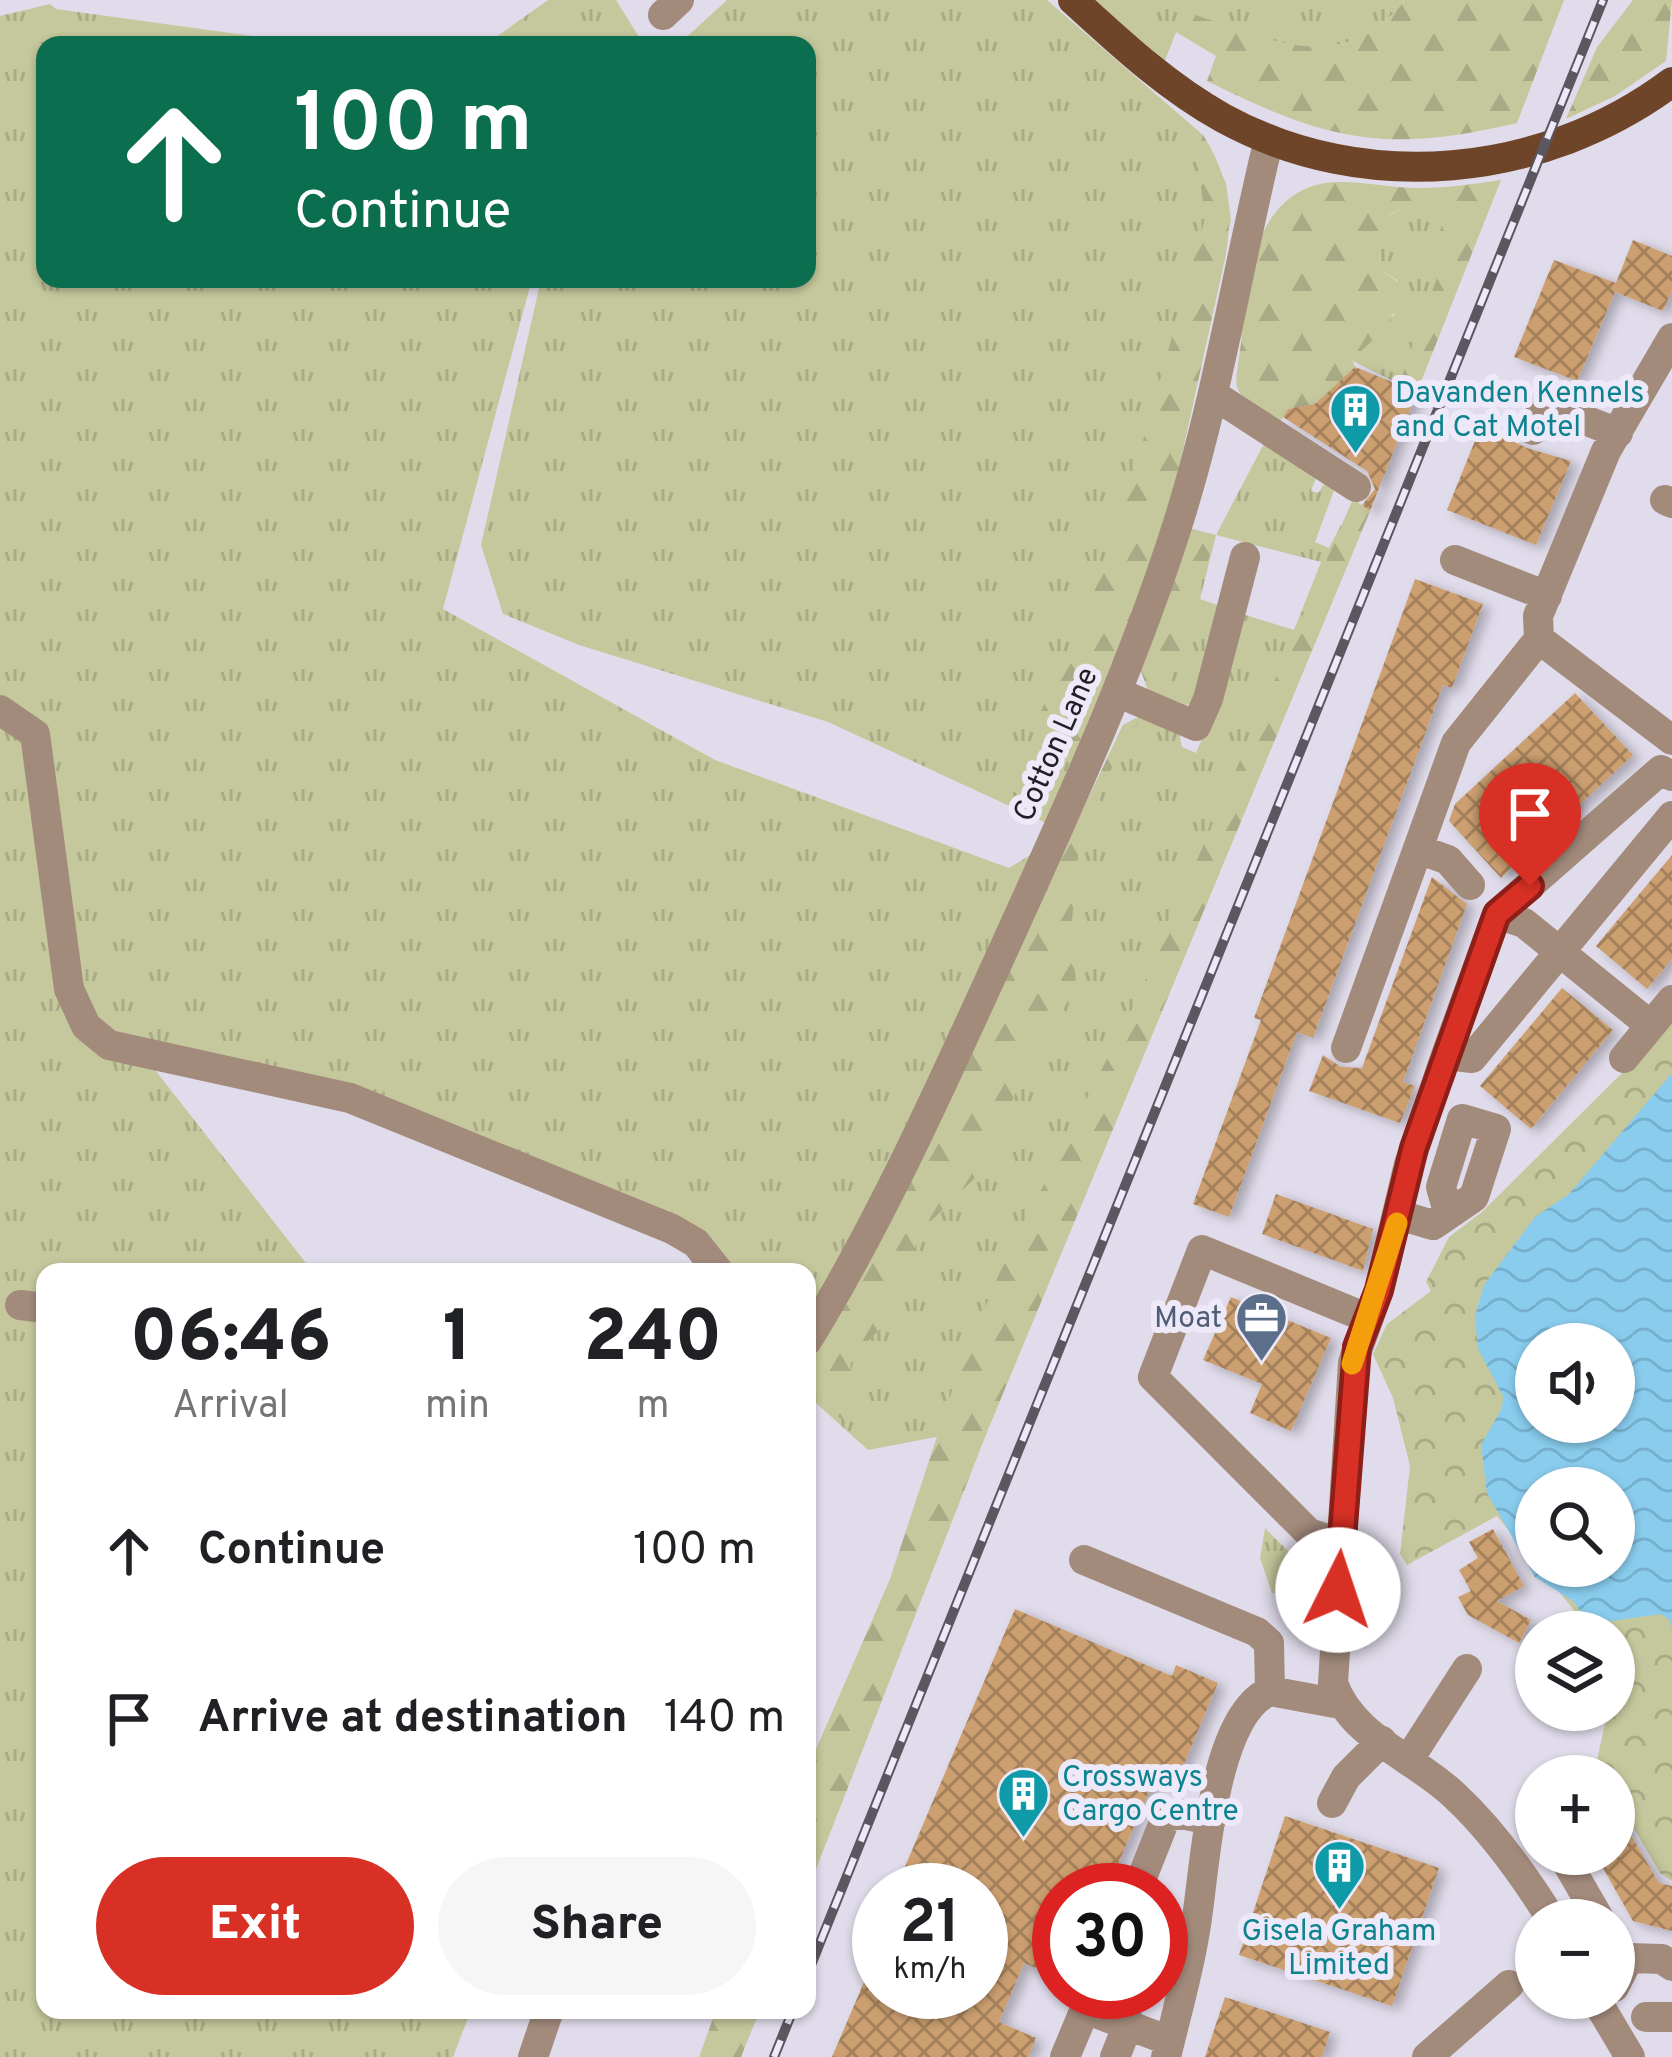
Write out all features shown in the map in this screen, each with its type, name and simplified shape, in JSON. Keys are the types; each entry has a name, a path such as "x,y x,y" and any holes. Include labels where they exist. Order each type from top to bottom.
{"main road":[{"path":"1073,0 1173,87 1269,139 1366,164 1445,167 1511,158 1586,133 1672,82"}],"street":[{"name":"Cotton Lane","path":"816,1325 859,1255 942,1084 1119,693 1179,519 1214,395 1269,139"},
{"path":"1346,1048 1456,743 1539,639 1538,616 1618,433 1672,338"},
{"path":"1214,395 1231,401 1356,487"},
{"path":"1533,430 1544,404 1618,433"},
{"path":"1119,693 1196,726 1208,699 1244,556"},
{"path":"1455,560 1546,596"},
{"path":"1539,639 1672,740"},
{"path":"0,710 35,734 69,989 86,1026 109,1045 366,1103 672,1229 696,1243 712,1263"},
{"path":"1537,1899 1483,1825 1340,1704 1333,1683 1351,1375 1399,1215 1409,1164 1497,914 1661,770 1672,776"},
{"path":"1446,1055 1472,1058 1672,817"},
{"path":"1418,849 1448,860 1469,885"},
{"path":"1497,914 1524,923 1650,1025"},
{"path":"1624,1058 1672,1000"},
{"path":"1399,1215 1433,1225 1448,1212"},
{"path":"1342,1544 1310,1533 1153,1377 1202,1250 1372,1306"},
{"path":"1084,1560 1257,1632 1269,1643 1270,1691"},
{"path":"1409,1759 1467,1669"},
{"path":"1270,1691 1340,1704"},
{"path":"1065,2057 1084,2009 1129,2022 1168,2049 1195,1931 1211,1820 1234,1732 1244,1713 1270,1691"},
{"path":"1332,1803 1346,1777 1382,1741"},
{"path":"1148,1863 1166,1817 1181,1814 1211,1820"},
{"path":"1635,1952 1672,1966"},
{"path":"1427,2057 1509,1985"},
{"path":"533,2057 546,2019"},
{"path":"1614,2019 1630,2057"},
{"path":"1115,2057 1129,2022"}],"green space":[{"path":"548,0 616,0 638,36 498,36"},
{"path":"727,0 1047,0 1203,135 1226,183 1231,220 1163,541 1046,823 828,722 579,645 503,614 481,545 539,288 816,288 816,36 688,36"},
{"path":"1092,0 1405,0 1381,25 1355,40 1328,46 1272,41 1184,12 1164,63"},
{"path":"1405,0 1564,0 1517,123 1430,138 1393,139 1323,129 1207,81 1216,56 1176,32 1184,11 1272,40 1328,46 1355,40 1381,25"},
{"path":"1633,0 1672,0 1666,61 1615,96 1566,119 1597,47"},
{"path":"50,4 56,9 252,36 36,36 36,288 530,288 443,609 715,760 1009,868 1044,847 973,999 816,1304 816,1263 709,1263 373,1100 134,1043 306,1263 36,1263 36,2019 468,2019 453,2057 0,2057 0,16"},
{"path":"1203,135 1226,192 1226,254 1163,541 1073,763 1039,716 1112,551 1205,219 1197,155"},
{"path":"1501,180 1417,392 1399,384 1444,258 1435,253 1445,210 1410,207 1391,215 1382,234 1379,268 1398,282 1397,305 1386,326 1352,360 1355,367 1315,404 1288,409 1278,425 1247,402 1237,376 1248,280 1263,233 1291,198 1311,187 1336,182 1419,188"},
{"path":"1411,206 1446,209 1435,253 1445,257 1399,384 1351,360 1394,315 1398,281 1379,268 1380,237 1391,215"},
{"path":"1269,434 1319,470 1311,491 1318,493 1329,477 1337,482 1315,542 1329,548 1341,525 1370,511 989,1427 868,1450 816,1403 816,1347 872,1256 1123,725 1146,713 1179,732 1182,747 1196,753 1217,703 1239,613 1294,630 1321,562 1216,535"},
{"path":"1353,499 1370,511 989,1427 816,1869 816,1749 890,1579 954,1385 999,1274 1137,999"},
{"path":"1188,528 1216,535 1200,599 1226,608 1196,701 1183,707 1151,698 1141,671"},
{"path":"1188,528 1216,535 1169,687 1157,700 1151,698 1141,671"},
{"path":"1146,713 1126,738 1080,835 1072,920 1076,987 1022,1077 985,1168 931,1221 905,1264 888,1322 851,1357 848,1424 816,1400 816,1347 872,1256 1123,725"},
{"path":"1672,1013 1672,1881 1660,1873 1635,1831 1635,1755 1598,1755 1603,1731 1635,1731 1635,1611 1575,1611 1555,1587 1635,1587 1635,1467 1515,1467 1515,1538 1497,1516 1407,1565 1400,1554 1410,1466 1393,1398 1373,1354 1387,1324 1431,1291 1426,1282 1449,1237 1482,1212 1624,1071"},
{"path":"1265,1528 1304,1567 1323,1559 1321,1581 1290,1595 1272,1593 1260,1558"},
{"path":"713,2019 756,2019 741,2057 699,2057"}],"water":[{"path":"1672,1073 1672,1637 1670,1620 1661,1614 1635,1618 1635,1611 1580,1611 1551,1587 1635,1587 1635,1467 1515,1467 1515,1542 1487,1493 1481,1445 1502,1408 1503,1396 1478,1349 1475,1316 1484,1285 1535,1217 1569,1194"}],"building":[{"path":"1633,240 1672,256 1672,290 1663,311 1615,292 1577,381 1514,357 1554,260 1616,283"},
{"name":"Davanden Kennels and Cat Motel","path":"1355,367 1417,392 1370,511 1362,505 1375,489 1367,471 1283,417 1288,409 1315,404"},
{"path":"1481,426 1527,448 1571,461 1536,545 1447,510"},
{"path":"1415,579 1483,604 1452,688 1443,685 1313,1038 1297,1032 1229,1217 1193,1204 1261,1020 1254,1018"},
{"path":"1575,693 1633,755 1501,878 1449,821 1455,804"},
{"path":"1672,855 1672,959 1647,989 1596,946"},
{"path":"1432,877 1467,904 1403,1082 1415,1086 1400,1123 1309,1091 1323,1055 1341,1067 1362,1068"},
{"path":"1562,988 1613,1030 1531,1129 1480,1086"},
{"path":"1276,1194 1373,1229 1363,1271 1262,1234"},
{"name":"Moat","path":"1231,1297 1331,1338 1291,1431 1250,1413 1262,1384 1203,1360"},
{"path":"1493,1529 1515,1569 1515,1587 1522,1587 1497,1601 1515,1611 1515,1641 1468,1615 1458,1597 1471,1591 1459,1570 1478,1558 1469,1542"},
{"name":"Crossways Cargo Centre","path":"1015,1609 1172,1676 1176,1665 1218,1683 1174,1788 1154,1780 1119,1863 1032,1863 1032,1966 1024,1963 1008,2001 1008,1863 907,1863"},
{"name":"Gisela Graham Limited","path":"1285,1816 1439,1868 1392,2006 1239,1955"},
{"path":"1635,1842 1659,1883 1672,1886 1672,1931 1635,1922 1635,1899 1621,1899 1607,1875 1635,1875"},
{"path":"1225,1997 1330,2032 1322,2057 1205,2057"},
{"name":"Crossways Cargo Centre","path":"852,2010 852,2019 1000,2019 1036,2038 1028,2057 832,2057"}],"railway":[{"path":"816,1953 1603,0"},
{"path":"774,2057 789,2019"}],"slow traffic":[{"path":"1352,1364 1397,1223"}],"place":[{"name":"Davanden Kennels and Cat Motel","path":"1356,455"},
{"name":"Moat","path":"1261,1363"},
{"name":"Crossways Cargo Centre","path":"1023,1839"},
{"name":"Gisela Graham Limited","path":"1339,1911"}],"route":[{"path":"1338,1590 1351,1375 1357,1347 1379,1290 1414,1148 1497,914 1530,886"}]}
